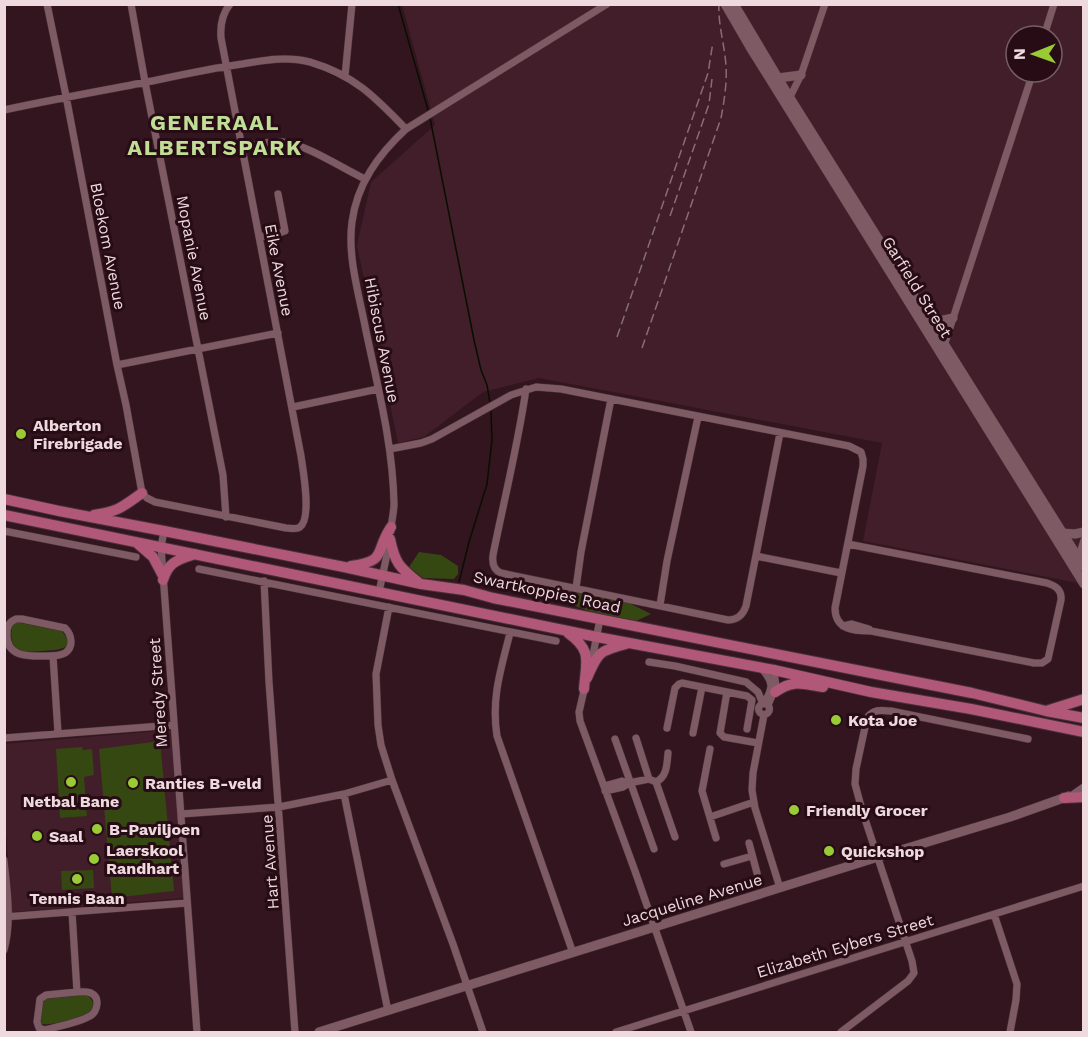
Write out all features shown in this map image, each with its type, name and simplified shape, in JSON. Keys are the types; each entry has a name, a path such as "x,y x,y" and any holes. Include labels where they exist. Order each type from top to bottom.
{"main road":[{"path":"85,517 115,511 126,506 142,493"},
{"name":"Swartkoppies Road","path":"4,499 972,693 1083,718"},
{"name":"Swartkoppies Road","path":"4,515 597,637 1083,732"},
{"path":"344,567 366,564 374,560 391,526"},
{"path":"390,539 394,558 398,564 421,584"},
{"path":"134,542 153,557 163,578"},
{"path":"163,578 172,563 196,554"},
{"path":"563,630 577,640 585,651 586,683"},
{"path":"708,641 724,650 760,658 774,670"},
{"path":"586,683 596,657 609,649 630,643"},
{"path":"772,693 795,682 872,692"},
{"path":"1046,711 1083,699"}],"street":[{"name":"Bloekom Avenue","path":"47,4 142,493"},
{"name":"Mopanie Avenue","path":"131,4 223,475 226,517"},
{"name":"Eike Avenue","path":"226,517 297,528 305,519 306,513 301,456 220,30 223,16 230,4"},
{"path":"345,76 352,4"},
{"name":"Hibiscus Avenue","path":"379,592 394,507 390,449 356,281 351,243 352,220 357,197 365,179 383,152 406,129 607,4"},
{"name":"Garfield Street","path":"725,4 1077,563"},
{"name":"Garfield Street","path":"734,4 778,78 788,101"},
{"path":"788,101 801,75 825,4"},
{"path":"1048,24 1054,4"},
{"path":"4,110 226,66 269,60 298,59 345,76 378,100 406,129"},
{"path":"778,78 801,75"},
{"path":"941,347 953,318 1029,84"},
{"path":"242,147 288,142 365,179"},
{"path":"259,237 285,231 278,194"},
{"name":"Garfield Street","path":"879,247 929,320 941,347"},
{"path":"929,320 939,321 953,318"},
{"path":"117,365 278,333"},
{"path":"390,449 432,439 490,406 526,389 545,387 849,446 858,450 862,455 863,466 841,573 835,615 837,622 843,626 852,624 872,631 1034,663 1042,663 1048,659 1061,600 1060,591 1055,586 1036,580 848,544"},
{"path":"292,407 378,389"},
{"path":"526,389 520,430 493,555 497,571 728,620 738,618 745,612 780,433"},
{"path":"576,588 611,399"},
{"path":"660,605 669,550 698,417"},
{"name":"Garfield Street","path":"1004,447 1062,533 1077,563 1083,584"},
{"path":"142,493 155,502 226,517"},
{"path":"4,531 136,557"},
{"name":"Meredy Street","path":"164,531 161,548 197,1032"},
{"path":"1062,533 1083,532"},
{"path":"1077,563 1083,540"},
{"path":"756,556 841,573"},
{"path":"199,569 556,641"},
{"name":"Hart Avenue","path":"264,581 269,682 295,1032"},
{"path":"389,607 376,682 379,737 392,780 483,1032"},
{"path":"22,618 66,628 69,631 71,642 69,649 64,654 53,656 26,656 14,651 7,638 9,623 22,618"},
{"path":"600,619 579,718 691,1032"},
{"path":"510,633 496,694 497,736 573,953"},
{"path":"53,656 58,734"},
{"path":"649,662 746,682 758,692 770,709 764,715 752,779 754,802 780,888"},
{"path":"761,668 769,678 772,693"},
{"path":"765,704 776,687 774,670"},
{"path":"667,728 676,685 682,683 747,696 752,700 747,729"},
{"path":"693,733 702,687"},
{"path":"727,692 720,732 724,737 758,743"},
{"path":"758,692 772,693"},
{"path":"841,1032 913,975 913,964 906,941 857,791 855,777 867,718 872,712 891,711 1028,739"},
{"path":"4,738 174,725"},
{"path":"636,738 675,837"},
{"path":"615,739 654,849"},
{"path":"710,749 702,789 716,838"},
{"path":"604,789 622,782 662,779 668,753"},
{"path":"181,814 279,807 344,794 392,780"},
{"path":"344,794 388,1011"},
{"name":"Jacqueline Avenue","path":"319,1032 1078,794"},
{"path":"710,817 754,802"},
{"path":"724,864 765,841"},
{"path":"750,849 758,873"},
{"path":"4,860 8,933 4,950"},
{"name":"Elizabeth Eybers Street","path":"616,1032 1083,886"},
{"path":"7,917 187,903"},
{"path":"72,912 77,992"},
{"path":"994,914 1017,984 1010,1032"},
{"path":"77,992 90,992 95,996 97,1007 93,1014 84,1019 49,1029 39,1028 36,1022 40,999 46,995 77,992"}],"shaded area":[{"path":"402,5 1083,5 1083,584 863,541 882,443 539,378 483,392 424,437 398,443 357,245 371,182 435,125"},
{"name":"Laerskool Randhart","path":"171,730 184,898 12,912 5,820 4,744"}],"green space":[{"path":"419,552 441,555 458,566 458,574 454,579 423,578 409,567"},
{"path":"571,588 621,599 651,614 636,621 594,613 570,604 564,596"},
{"path":"17,622 62,631 67,638 67,646 58,650 22,651 14,646 12,641 12,626"},
{"path":"160,741 174,891 112,898 99,749"},
{"name":"Netbal Bane","path":"82,747 83,750 92,749 94,775 84,777 87,816 60,818 56,749"},
{"name":"Tennis Baan","path":"93,870 94,888 62,890 61,871"},
{"path":"89,996 93,1004 89,1012 68,1021 40,1024 39,1008 44,999"}],"waterway":[{"path":"398,4 428,110"},
{"path":"430,118 474,340 490,403"},
{"path":"459,582 487,484 492,440 491,411"}],"railway":[{"path":"642,348 721,118 726,72 719,4"},
{"path":"617,337 708,73 713,42"},
{"path":"670,216 709,104 712,79"}],"place":[{"name":"Alberton Firebrigade","path":"21,434"},
{"name":"Kota Joe","path":"836,720"},
{"name":"Netbal Bane","path":"71,782"},
{"name":"Ranties B-veld","path":"133,783"},
{"name":"Friendly Grocer","path":"794,810"},
{"name":"B-Paviljoen","path":"97,829"},
{"name":"Saal","path":"37,836"},
{"name":"Quickshop","path":"829,851"},
{"name":"Laerskool Randhart","path":"94,859"},
{"name":"Tennis Baan","path":"77,879"}],"district":[{"name":"GENERAAL ALBERTSPARK","path":"215,134"}]}
